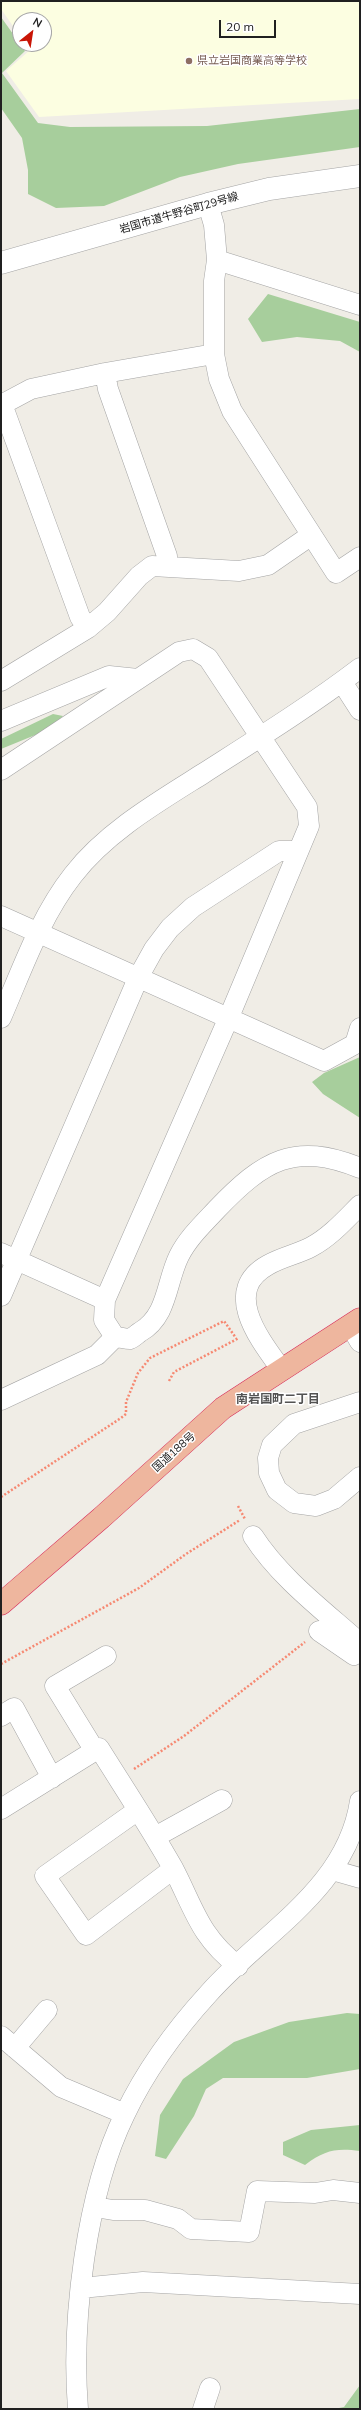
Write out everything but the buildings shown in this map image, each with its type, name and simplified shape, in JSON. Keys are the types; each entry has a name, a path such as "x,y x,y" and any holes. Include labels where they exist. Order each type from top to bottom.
{"highway":[{"name":"国道188号","path":"1,1604 123,1498 223,1408 281,1369 357,1329"}],"street":[{"name":"岩国市道牛野谷町29号線","path":"1,263 208,204 269,189 360,176"},
{"path":"208,204 214,225 217,260 214,281 214,354 219,379 232,411 310,536 336,573 360,556"},
{"path":"217,260 360,305"},
{"path":"88,628 80,617 1,404 32,389 105,373 214,354"},
{"path":"105,373 108,389 168,556 167,566"},
{"path":"1,681 88,628 107,612 139,576 152,566 239,571 268,565 310,536"},
{"path":"1,770 179,652 193,649 208,658 259,738 307,808 310,826 298,851 230,1017 105,1300 104,1320 115,1337 130,1339 146,1329 158,1315 179,1255 193,1235 241,1184 261,1169 284,1158 309,1155 338,1160 360,1168"},
{"path":"1,1018 39,931 73,875 102,845 147,809 259,738 342,682 360,668"},
{"path":"1,722 109,676 138,679"},
{"path":"342,682 360,710"},
{"path":"1,1296 8,1256 139,976 154,949 170,928 193,907 279,851 298,851"},
{"path":"1,916 39,931 324,1061 355,1044 360,1028"},
{"path":"281,1369 254,1330 246,1312 247,1291 254,1275 268,1265 312,1247 334,1232 360,1205"},
{"path":"8,1256 105,1300"},
{"path":"1,1400 97,1355 115,1337"},
{"path":"360,1402 294,1424 272,1445 268,1458 269,1473 277,1490 294,1503 316,1506 334,1499 360,1477"},
{"path":"253,1536 280,1571 360,1643"},
{"path":"318,1631 354,1655 360,1652"},
{"path":"95,1751 55,1686 106,1656"},
{"path":"1,1716 14,1708 52,1778"},
{"path":"1,1809 99,1748 173,1869 196,1920 222,1954 238,1966"},
{"path":"154,1837 222,1800"},
{"path":"78,2409 76,2352 81,2288 95,2207 104,2168 125,2114 153,2065 180,2028 210,1992 291,1918 332,1870 347,1841 359,1808"},
{"path":"138,1810 44,1876 86,1935 173,1869"},
{"path":"332,1870 360,1878"},
{"path":"47,2010 8,2042 61,2087 125,2114"},
{"path":"95,2207 113,2210 145,2210 178,2219 191,2229 249,2232 257,2190 315,2193 333,2190 360,2193"},
{"path":"81,2288 143,2282 360,2294"},
{"path":"203,2409 210,2388"}],"path":[{"path":"1,1497 122,1418 126,1414 126,1402 138,1373 150,1358 224,1321 237,1339"},
{"path":"169,1381 174,1372 254,1330"},
{"path":"1,1664 139,1588 186,1554 244,1517"},
{"path":"118,1779 184,1736 318,1631"}],"shaded area":[{"name":"県立岩国商業高等学校","path":"1,1 360,1 360,99 39,117 6,71 28,52 52,52 52,12 12,12 12,25 1,9"}],"green space":[{"path":"1,17 12,33 12,52 24,52 2,73 38,123 70,127 207,126 360,109 360,147 238,164 180,177 104,206 56,208 28,194 28,170 22,138 1,108"},
{"path":"268,294 360,322 360,352 340,341 297,337 262,342 248,319"},
{"path":"53,714 63,716 50,729 1,749 1,739"},
{"path":"360,1057 360,1118 323,1094 312,1082 324,1073"},
{"path":"347,2013 360,2014 360,2069 307,2078 223,2078 206,2089 194,2116 166,2159 155,2156 160,2115 183,2079 234,2042 289,2022"},
{"path":"360,2125 360,2151 331,2151 319,2156 305,2165 283,2155 283,2142 311,2130"},
{"path":"360,2385 360,2409 334,2409 344,2407"}],"place":[{"name":"県立岩国商業高等学校","path":"189,61"}],"district":[{"name":"南岩国町二丁目","path":"278,1399"}]}
